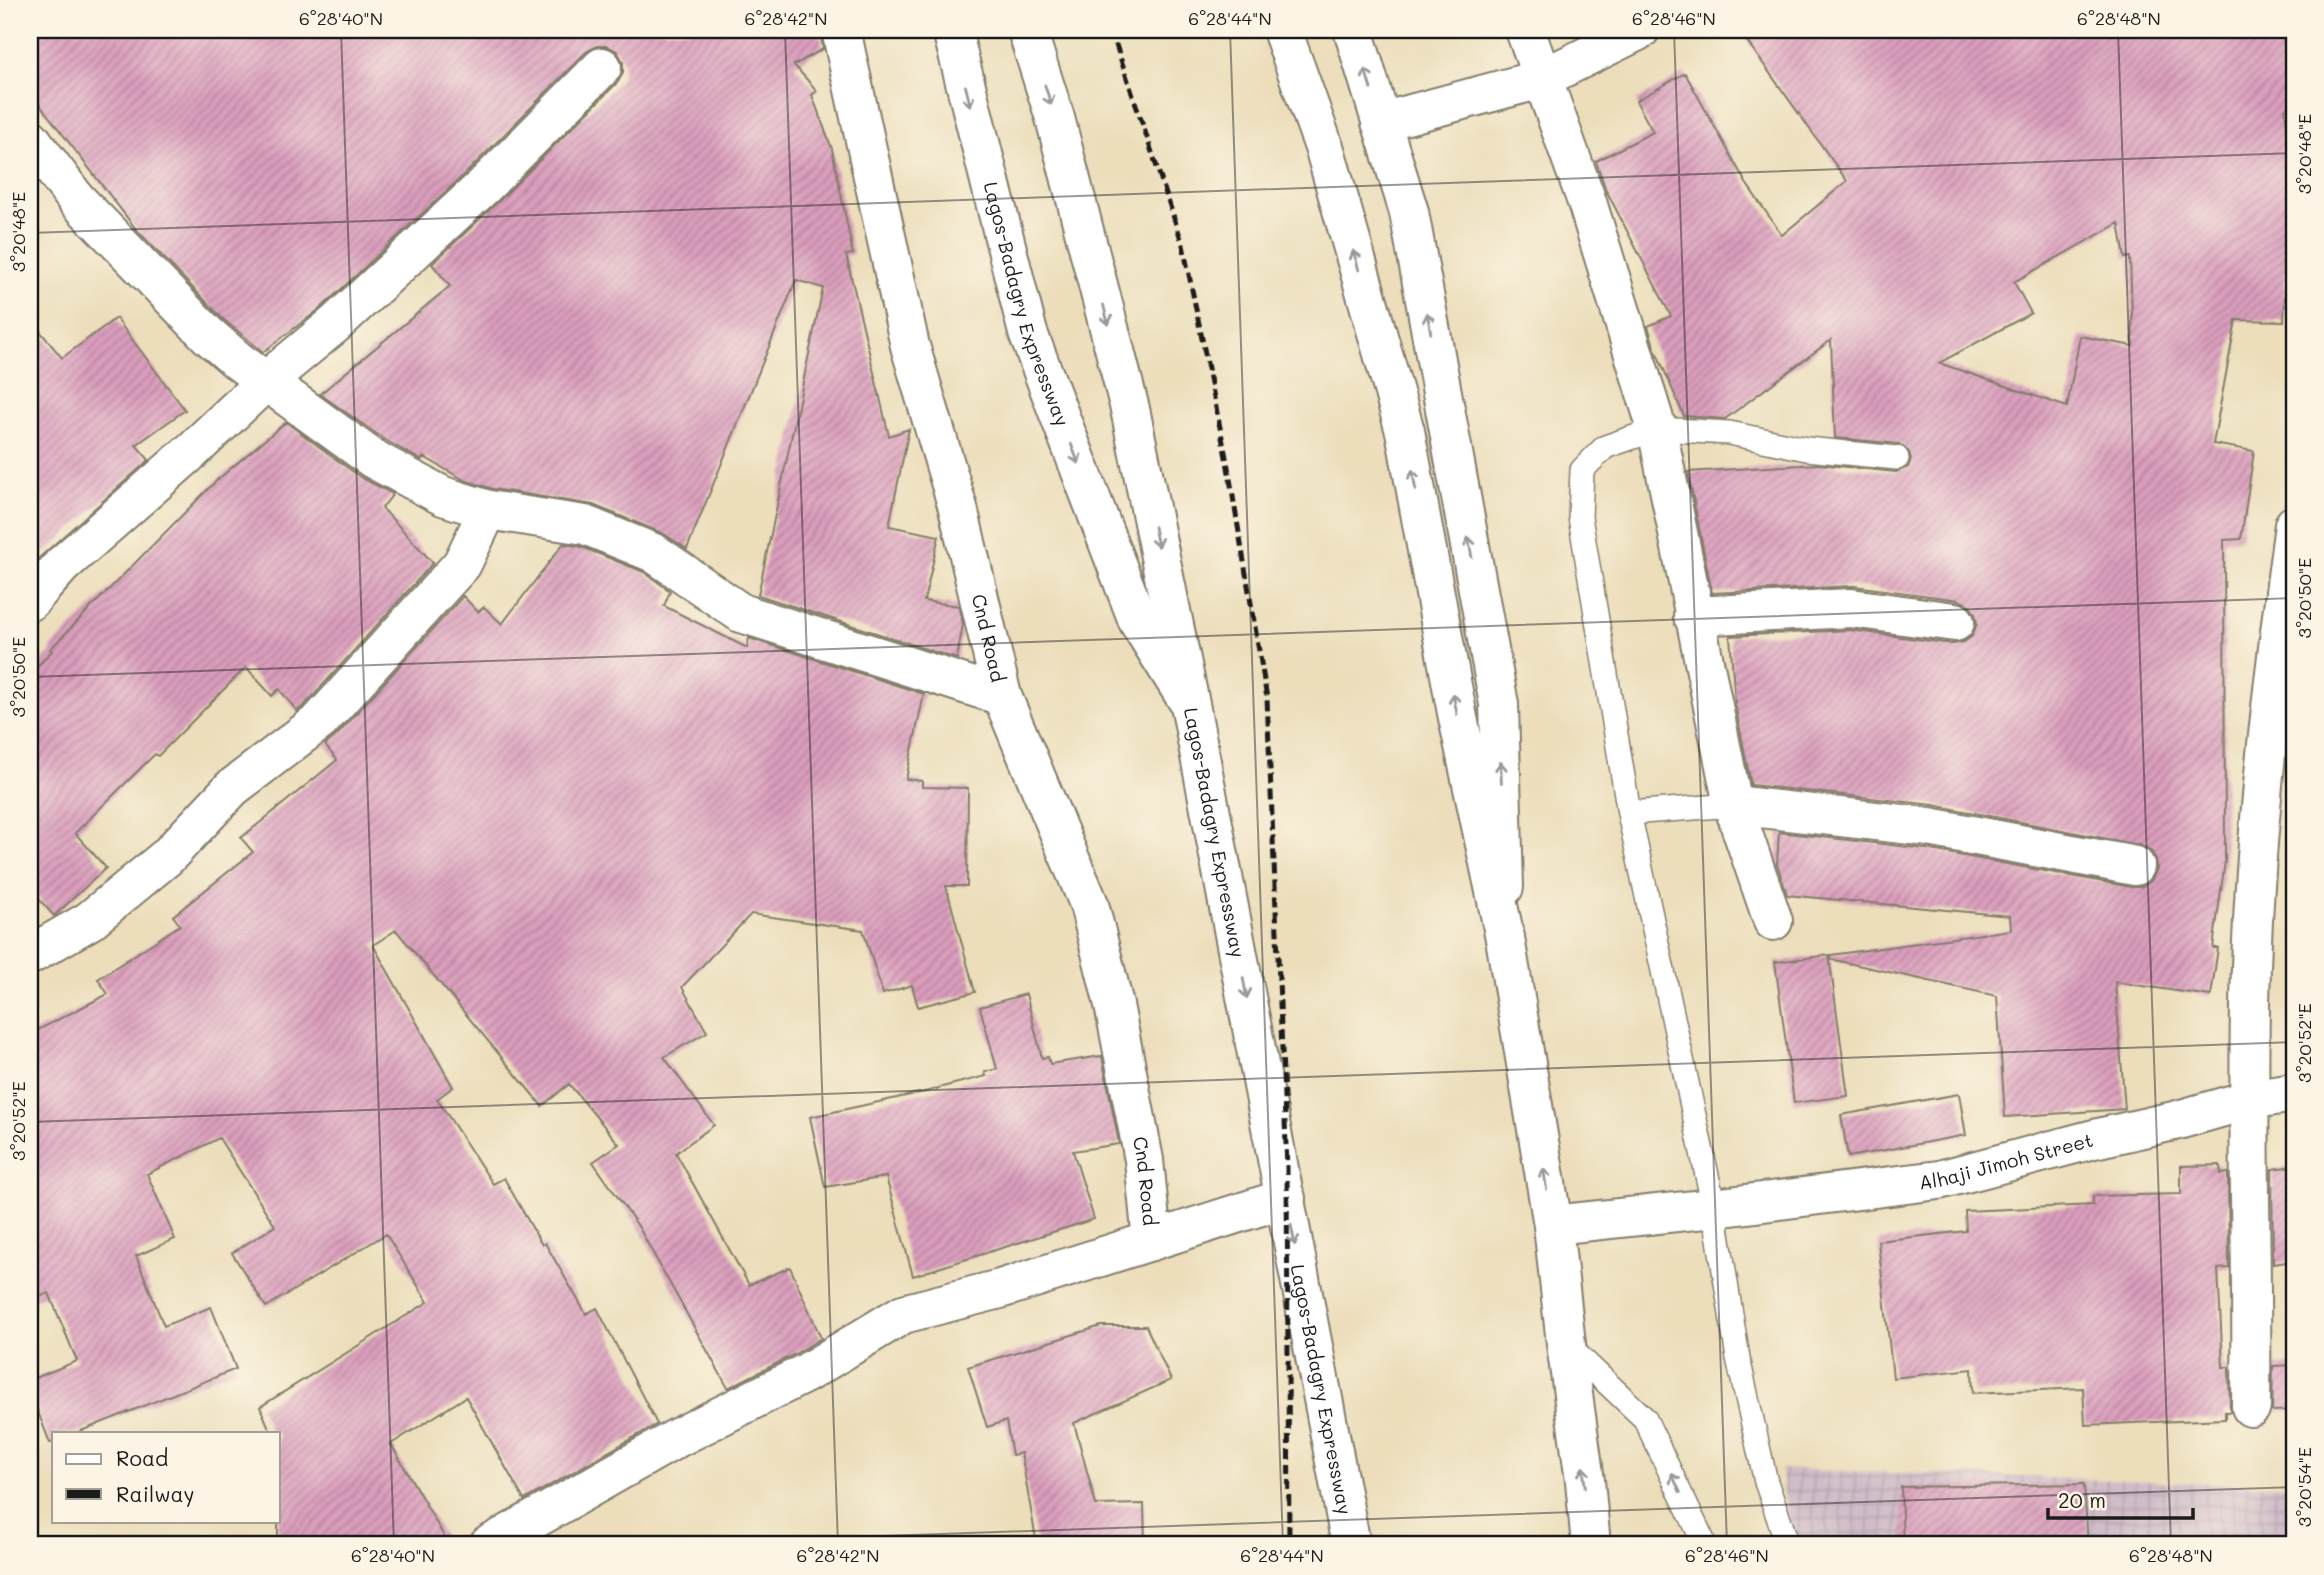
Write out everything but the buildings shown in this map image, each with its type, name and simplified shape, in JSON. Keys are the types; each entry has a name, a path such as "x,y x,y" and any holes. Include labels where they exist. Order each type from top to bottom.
{"main road":[{"name":"Cnd Road","path":"841,30 910,346 958,508 1002,696 1089,904 1114,1005 1144,1160 1152,1241"},
{"name":"Lagos-Badagry Expressway","path":"952,30 1028,333 1138,621 1190,704 1351,1545"},
{"path":"1027,30 1055,118 1130,409 1190,704"},
{"path":"1282,30 1325,150 1405,431 1457,713 1505,938 1553,1224 1591,1545"},
{"path":"1353,30 1409,212 1499,704 1505,938"},
{"path":"1525,30 1587,202 1657,429 1733,805 1773,921"},
{"path":"1381,122 1541,79 1640,30"},
{"path":"30,601 62,565 193,450 266,381 335,324 485,185 601,67"},
{"path":"30,138 76,199 183,310 237,360 373,459 443,496 488,510 585,525 654,553 741,613 1002,696"},
{"path":"30,955 89,921 167,857 232,788 320,721 462,564 488,510"},
{"path":"2251,1406 2253,1290 2248,1100 2251,965 2259,837 2288,616 2294,525"},
{"path":"1693,616 1851,608 1955,622"},
{"path":"1733,805 1930,827 2135,866"},
{"name":"Alhaji Jimoh Street","path":"1553,1224 1714,1209 1939,1180 2248,1100 2294,1093"},
{"path":"489,1545 677,1438 806,1373 903,1314 1000,1289 1286,1198"}],"lane":[{"path":"1788,1545 1766,1482 1738,1358 1714,1209 1629,813 1580,517 1582,470 1605,447 1657,429 1729,433 1807,449 1897,458"},
{"path":"1629,813 1733,805"},
{"path":"1566,1344 1645,1419 1705,1545"}],"shaded area":[{"path":"1781,1469 2294,1486 2294,1545 1791,1545"}],"railway":[{"path":"1111,30 1183,245 1228,467 1267,698 1287,1168 1289,1545"}]}
